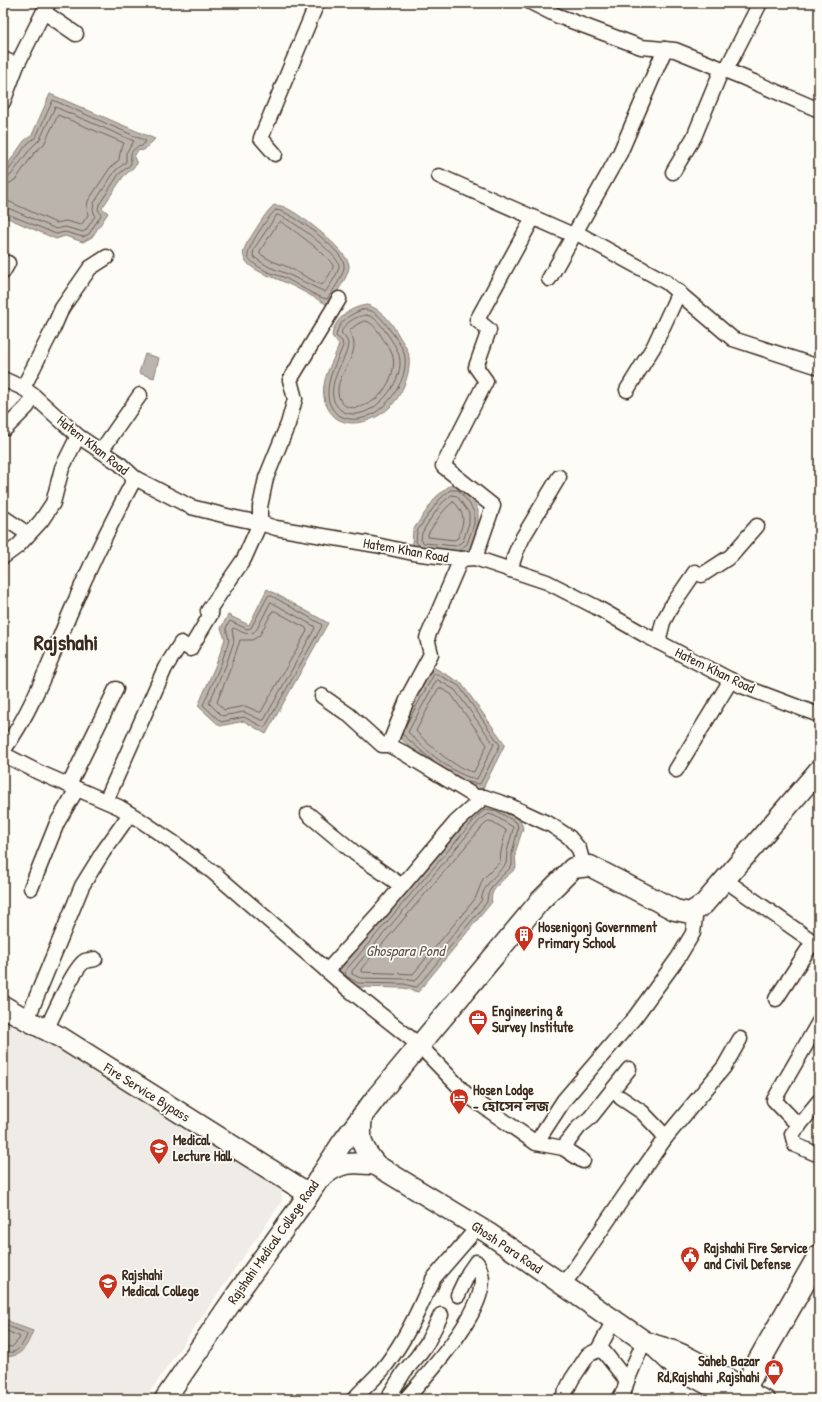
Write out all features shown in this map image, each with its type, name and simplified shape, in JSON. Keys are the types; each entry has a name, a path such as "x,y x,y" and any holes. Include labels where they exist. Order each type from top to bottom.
{"highway":[{"path":"748,1393 759,1361 819,1256"}],"main road":[{"path":"312,1185 362,1116 419,1045 540,901 573,868 590,866 675,910 690,913 704,904 726,880 819,770"},
{"name":"Fire Service Bypass","path":"3,1006 312,1185"},
{"path":"362,1116 361,1143 376,1165"},
{"name":"Ghosh Para Road","path":"312,1185 324,1175 343,1164 356,1162 376,1165 478,1227 614,1320 685,1356 748,1393"},
{"name":"Rajshahi Medical College Road","path":"157,1399 312,1185"},
{"name":"Rajshahi Medical College Road","path":"165,1399 312,1185"}],"street":[{"path":"275,154 261,138 317,3"},
{"path":"532,3 558,16 642,47 675,50 819,110"},
{"path":"673,172 694,137 724,70 760,3"},
{"path":"3,102 16,65 46,8 76,34"},
{"path":"549,279 620,153 665,50"},
{"path":"3,59 16,65"},
{"path":"439,176 533,218 574,234 666,282 734,339 819,367"},
{"path":"475,558 493,506 443,466 486,381 476,367 489,330 477,320 533,218"},
{"path":"23,388 62,308 90,268 108,257"},
{"path":"627,390 654,346 679,292"},
{"path":"106,802 165,668 181,644 190,649 211,614 208,611 244,559 260,523 260,507 266,478 288,424 295,398 294,389 290,380 339,299"},
{"name":"Hatem Khan Road","path":"3,379 23,388 34,396 78,436 120,464 135,478 191,507 276,528 376,545 413,554 461,559 475,558 547,582 742,686 819,715"},
{"path":"6,428 27,406 34,396"},
{"path":"101,451 140,396"},
{"path":"3,557 18,546 40,521 53,503 62,468 78,436"},
{"path":"510,570 523,537 559,477"},
{"path":"3,751 11,740 34,699 104,536 135,478"},
{"path":"3,517 28,534"},
{"path":"658,642 663,622 671,607 695,572 702,575 731,556 757,526"},
{"path":"389,745 409,695 431,654 427,638 461,559"},
{"path":"676,770 731,680"},
{"path":"31,888 57,823 116,689"},
{"path":"322,696 349,715 382,745 389,745 476,797 484,797 508,805 550,825 569,837 579,849 584,866"},
{"path":"3,754 130,814 174,843 214,873 328,971 419,1045 467,1095 536,1143 563,1148 583,1161"},
{"path":"328,971 456,822 484,797"},
{"path":"26,1020 82,886 103,852 130,814"},
{"path":"308,814 356,854 402,886"},
{"path":"726,880 816,944 776,998"},
{"path":"536,1143 564,1100 635,1017 678,958 693,933 696,910"},
{"path":"46,1030 69,983 78,969 86,961 95,959"},
{"path":"799,1126 774,1100 819,1022"},
{"path":"562,1284 572,1273 666,1137 724,1067 740,1039"},
{"path":"563,1148 579,1127 590,1118 629,1069"},
{"path":"621,1098 642,1112 666,1137"},
{"path":"819,1101 792,1134 795,1145 819,1155"},
{"path":"354,1399 392,1356 417,1313 425,1294 432,1285 433,1279 478,1227"},
{"path":"406,1399 456,1339 472,1312 479,1298 482,1278 476,1262 458,1295"},
{"path":"398,1399 391,1394 404,1372 427,1344 441,1316"},
{"path":"562,1399 572,1379 588,1355 598,1350 614,1320"},
{"path":"619,1399 624,1391 644,1336"},
{"path":"598,1350 604,1352 627,1381"}],"shaded area":[{"name":"Rajshahi Medical College","path":"3,1016 128,1085 281,1185 282,1201 145,1399 3,1399"}],"water":[{"path":"50,94 155,139 144,150 137,151 134,157 137,164 123,177 102,208 108,213 92,237 83,242 65,236 56,239 3,216 3,171 24,141 32,135"},
{"path":"274,205 288,209 308,222 320,231 340,250 346,258 349,269 328,305 282,281 260,272 246,262 243,254 246,244 268,211"},
{"path":"367,305 382,313 386,317 405,346 409,359 408,374 402,390 389,408 364,422 349,423 336,418 328,409 324,397 324,384 339,345 332,336 336,324 339,319 349,311"},
{"path":"145,354 159,358 154,378 139,373"},
{"path":"449,486 461,486 473,500 478,510 478,525 471,547 459,555 421,552 412,544 413,530 436,497"},
{"path":"267,589 328,623 266,734 244,721 220,726 198,706 225,639 221,628 228,615 249,625"},
{"path":"433,667 461,683 505,744 482,790 459,785 425,761 396,734"},
{"name":"Ghospara Pond","path":"485,804 498,808 520,820 523,828 515,853 516,868 495,888 492,902 418,992 404,988 357,987 343,979 339,971 473,815"},
{"path":"3,1317 14,1324 33,1331 26,1346 19,1353 14,1355 3,1356"}],"place":[{"name":"Hosenigonj Government Primary School","path":"524,952"},
{"name":"Engineering & Survey Institute","path":"478,1036"},
{"name":"Hosen Lodge - হোসেন লজ","path":"459,1115"},
{"name":"Medical Lecture Hall","path":"159,1165"},
{"name":"Rajshahi Fire Service and Civil Defense","path":"690,1273"},
{"name":"Rajshahi Medical College","path":"108,1300"},
{"name":"Saheb Bazar Rd,Rajshahi ,Rajshahi","path":"774,1386"}],"district":[{"name":"Rajshahi","path":"66,642"}]}
